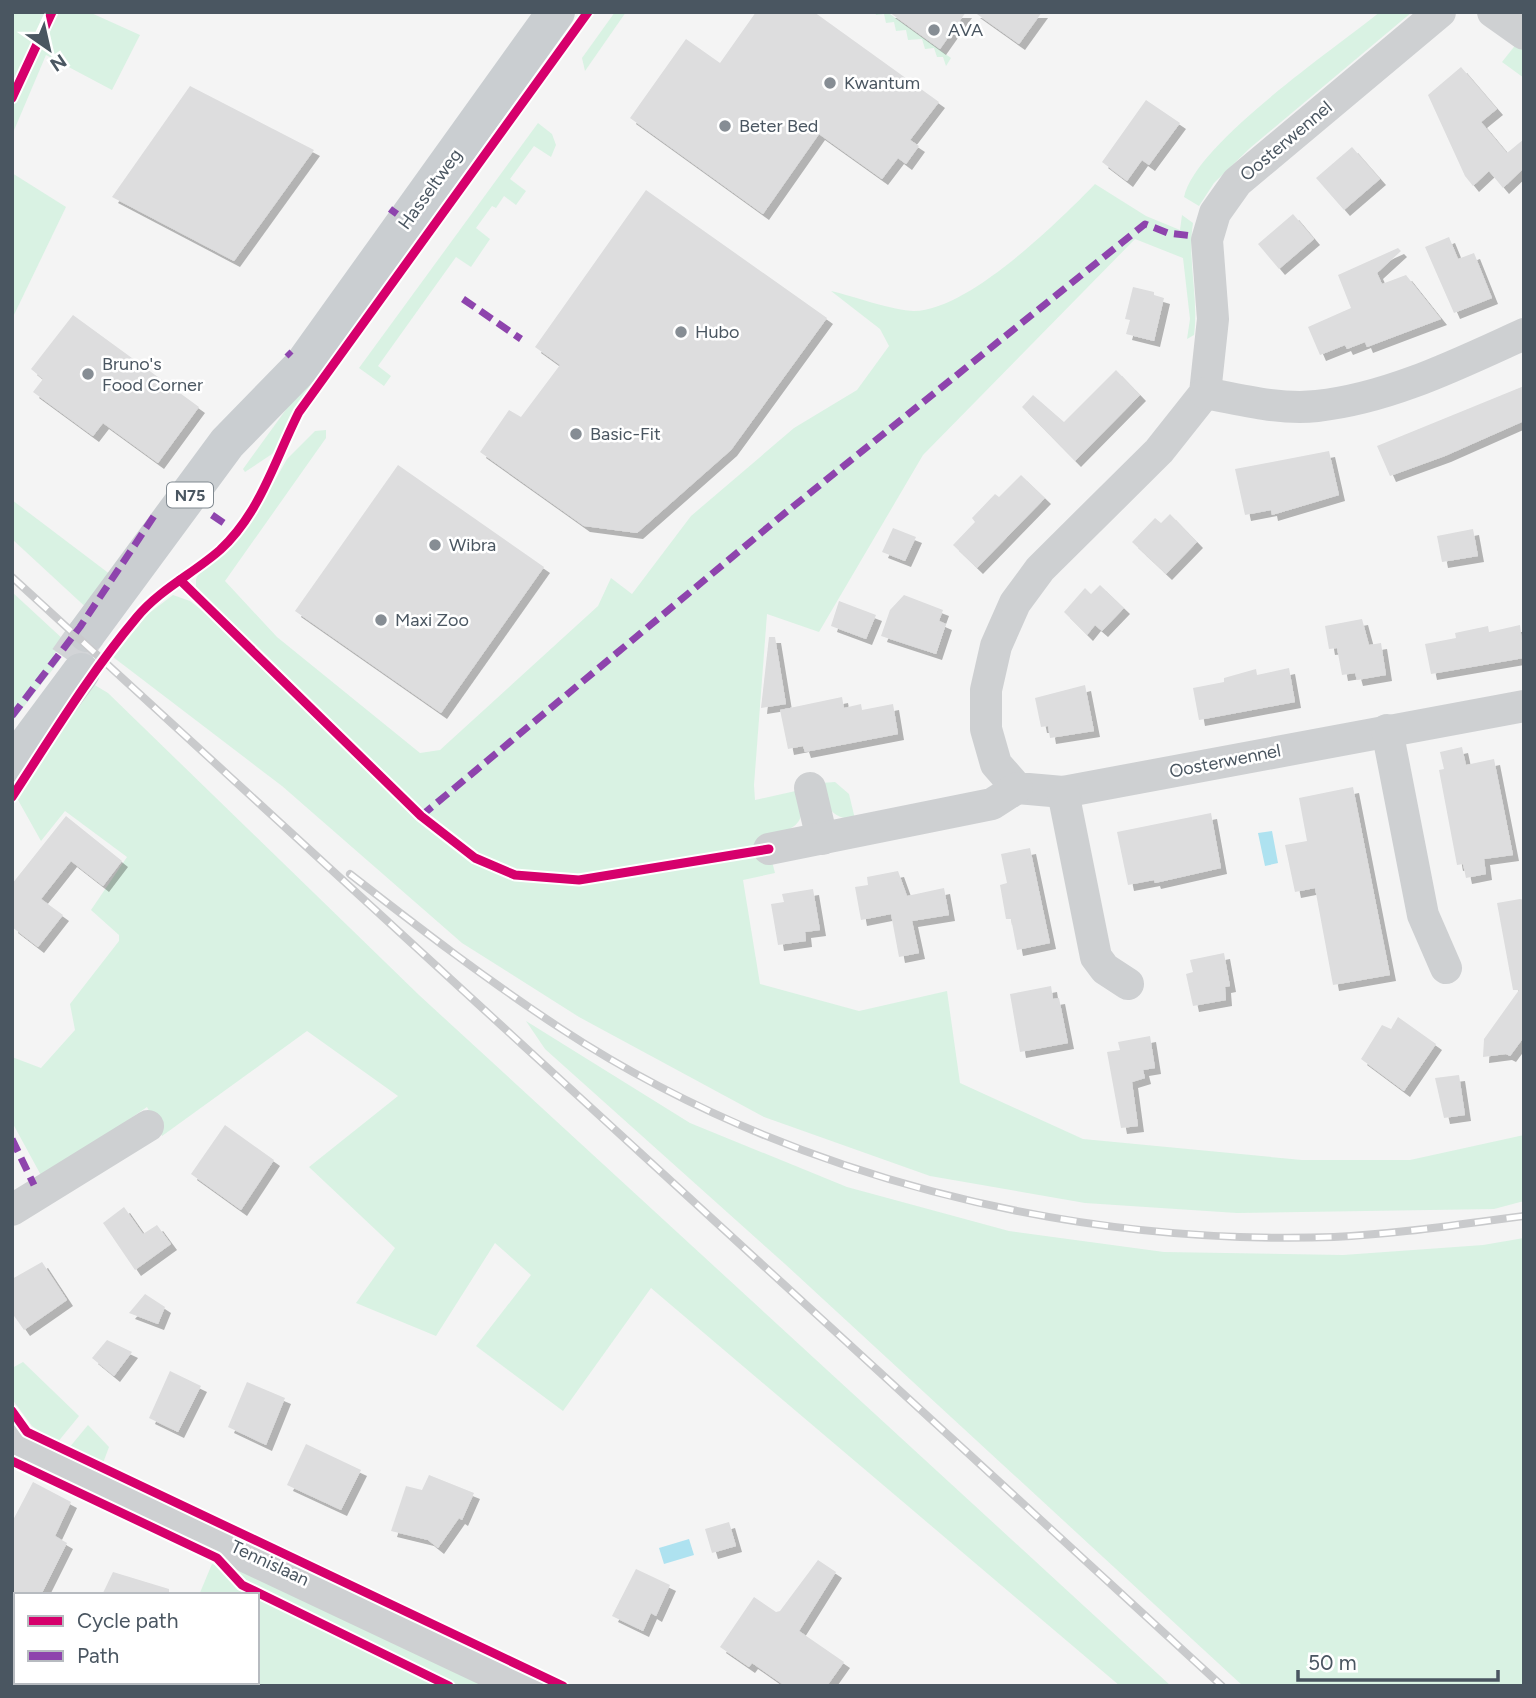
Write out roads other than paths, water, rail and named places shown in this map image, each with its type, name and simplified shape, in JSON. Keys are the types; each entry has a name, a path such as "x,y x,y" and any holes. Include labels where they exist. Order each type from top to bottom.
{"main road":[{"name":"Hasseltweg","path":"12,765 84,653 227,443 303,365 556,12"},
{"name":"Hasseltweg","path":"12,734 84,653"}],"street":[{"name":"Oosterwennel","path":"1205,393 1213,319 1207,240 1215,213 1237,182 1440,12"},
{"path":"1493,12 1524,34"},
{"path":"769,849 992,804 1017,788 996,764 986,729 986,690 996,646 1015,603 1040,569 1159,451 1205,393 1250,402 1315,406 1382,393 1442,372 1524,334"},
{"name":"Oosterwennel","path":"1017,788 1063,792 1524,706"},
{"path":"1387,730 1423,915 1446,968"},
{"path":"810,788 822,839"},
{"path":"1063,792 1096,957 1105,969 1128,984"},
{"path":"12,1210 148,1126"},
{"name":"Tennislaan","path":"12,1443 527,1686"}],"water":[{"path":"1272,831 1278,863 1265,866 1258,833"},
{"path":"689,1539 694,1555 664,1564 659,1548"}],"tunnel":[{"path":"68,660 87,633"}],"railway":[{"path":"12,577 1222,1686"},
{"path":"350,874 533,1010 647,1080 738,1124 833,1161 931,1191 1031,1214 1132,1229 1234,1237 1358,1236 1524,1216"}],"place":[{"name":"AVA","path":"934,30"},
{"name":"Kwantum","path":"830,83"},
{"name":"Beter Bed","path":"725,126"},
{"name":"Hubo","path":"681,332"},
{"name":"Bruno's Food Corner","path":"88,374"},
{"name":"Basic-Fit","path":"576,434"},
{"name":"Wibra","path":"435,545"},
{"name":"Maxi Zoo","path":"381,620"}]}
